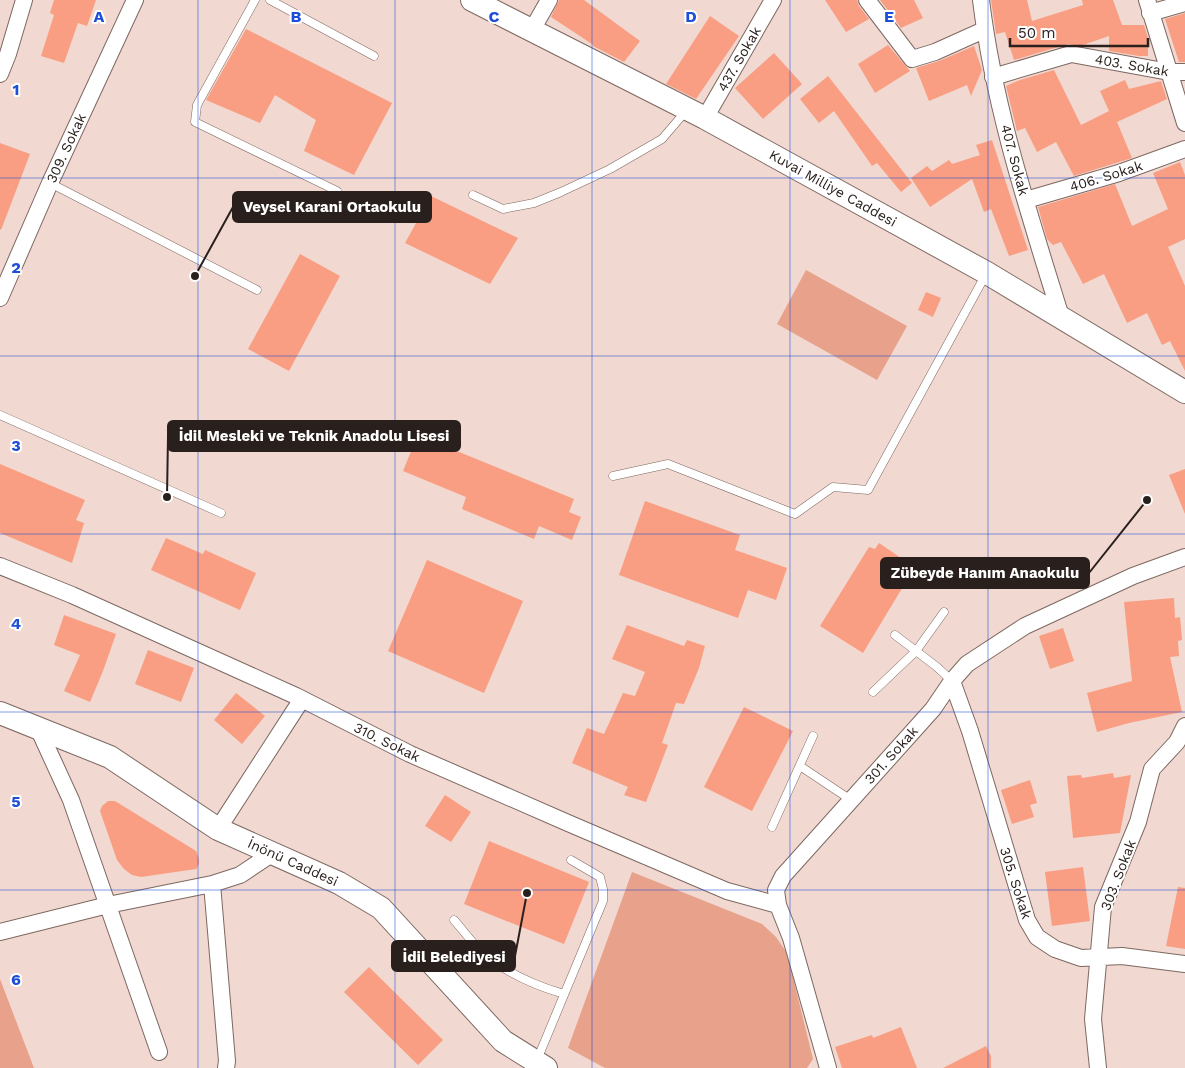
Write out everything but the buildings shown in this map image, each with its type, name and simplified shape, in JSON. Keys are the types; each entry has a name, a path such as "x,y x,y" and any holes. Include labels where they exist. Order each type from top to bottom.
{"street":[{"path":"0,74 24,0"},
{"name":"309. Sokak","path":"0,298 50,183 135,0"},
{"name":"Kuvai Milliye Caddesi","path":"472,0 696,114 986,273 1062,316 1185,392"},
{"path":"532,30 549,0"},
{"name":"437. Sokak","path":"696,114 773,0"},
{"path":"868,0 912,59 935,52 984,30"},
{"name":"407. Sokak","path":"980,0 993,78 1026,200 1062,316"},
{"path":"1185,3 1148,6 1177,72 1185,123"},
{"name":"403. Sokak","path":"993,78 1071,54 1177,72"},
{"name":"406. Sokak","path":"1026,200 1119,173 1185,149"},
{"name":"301. Sokak","path":"828,1068 791,938 778,905 776,890 783,876 933,708 967,664 1024,626 1133,576 1185,557"},
{"name":"310. Sokak","path":"0,566 72,595 302,699 410,754 568,823 726,891 778,905"},
{"name":"305. Sokak","path":"952,681 1027,920 1037,936 1054,949 1081,958 1122,956 1185,964"},
{"path":"218,829 302,699"},
{"name":"İnönü Caddesi","path":"0,713 110,757 218,829 339,883 381,908 503,1041 541,1065"},
{"path":"38,728 71,800 159,1052"},
{"name":"303. Sokak","path":"1098,1068 1093,1019 1103,907 1138,822 1152,769 1184,732"},
{"path":"0,932 108,905 212,884 240,875 273,852"},
{"path":"212,884 227,1061 226,1068"}],"lane":[{"path":"256,0 197,105 195,122 337,191"},
{"path":"270,0 374,56"},
{"path":"473,195 503,208 534,202 610,170 662,139 696,114"},
{"path":"50,183 257,290"},
{"path":"613,476 668,464 795,514 833,487 868,490 986,273"},
{"path":"0,415 221,513"},
{"path":"874,692 916,651 944,612"},
{"path":"896,635 952,681"},
{"path":"772,827 813,736"},
{"path":"800,766 851,800"},
{"path":"541,1065 564,994 603,901 604,889 600,877 572,860"},
{"path":"454,920 480,950 516,976 564,994"}],"shaded area":[{"path":"806,270 907,326 877,380 777,324"},
{"path":"632,872 762,924 776,937 787,953 813,1059 807,1068 605,1068 568,1048"},
{"path":"0,979 34,1068 0,1068"}],"place":[{"name":"Veysel Karani Ortaokulu","path":"195,276"},
{"name":"İdil Mesleki ve Teknik Anadolu Lisesi","path":"167,497"},
{"name":"Zübeyde Hanım Anaokulu","path":"1147,500"},
{"name":"İdil Belediyesi","path":"527,893"}]}
